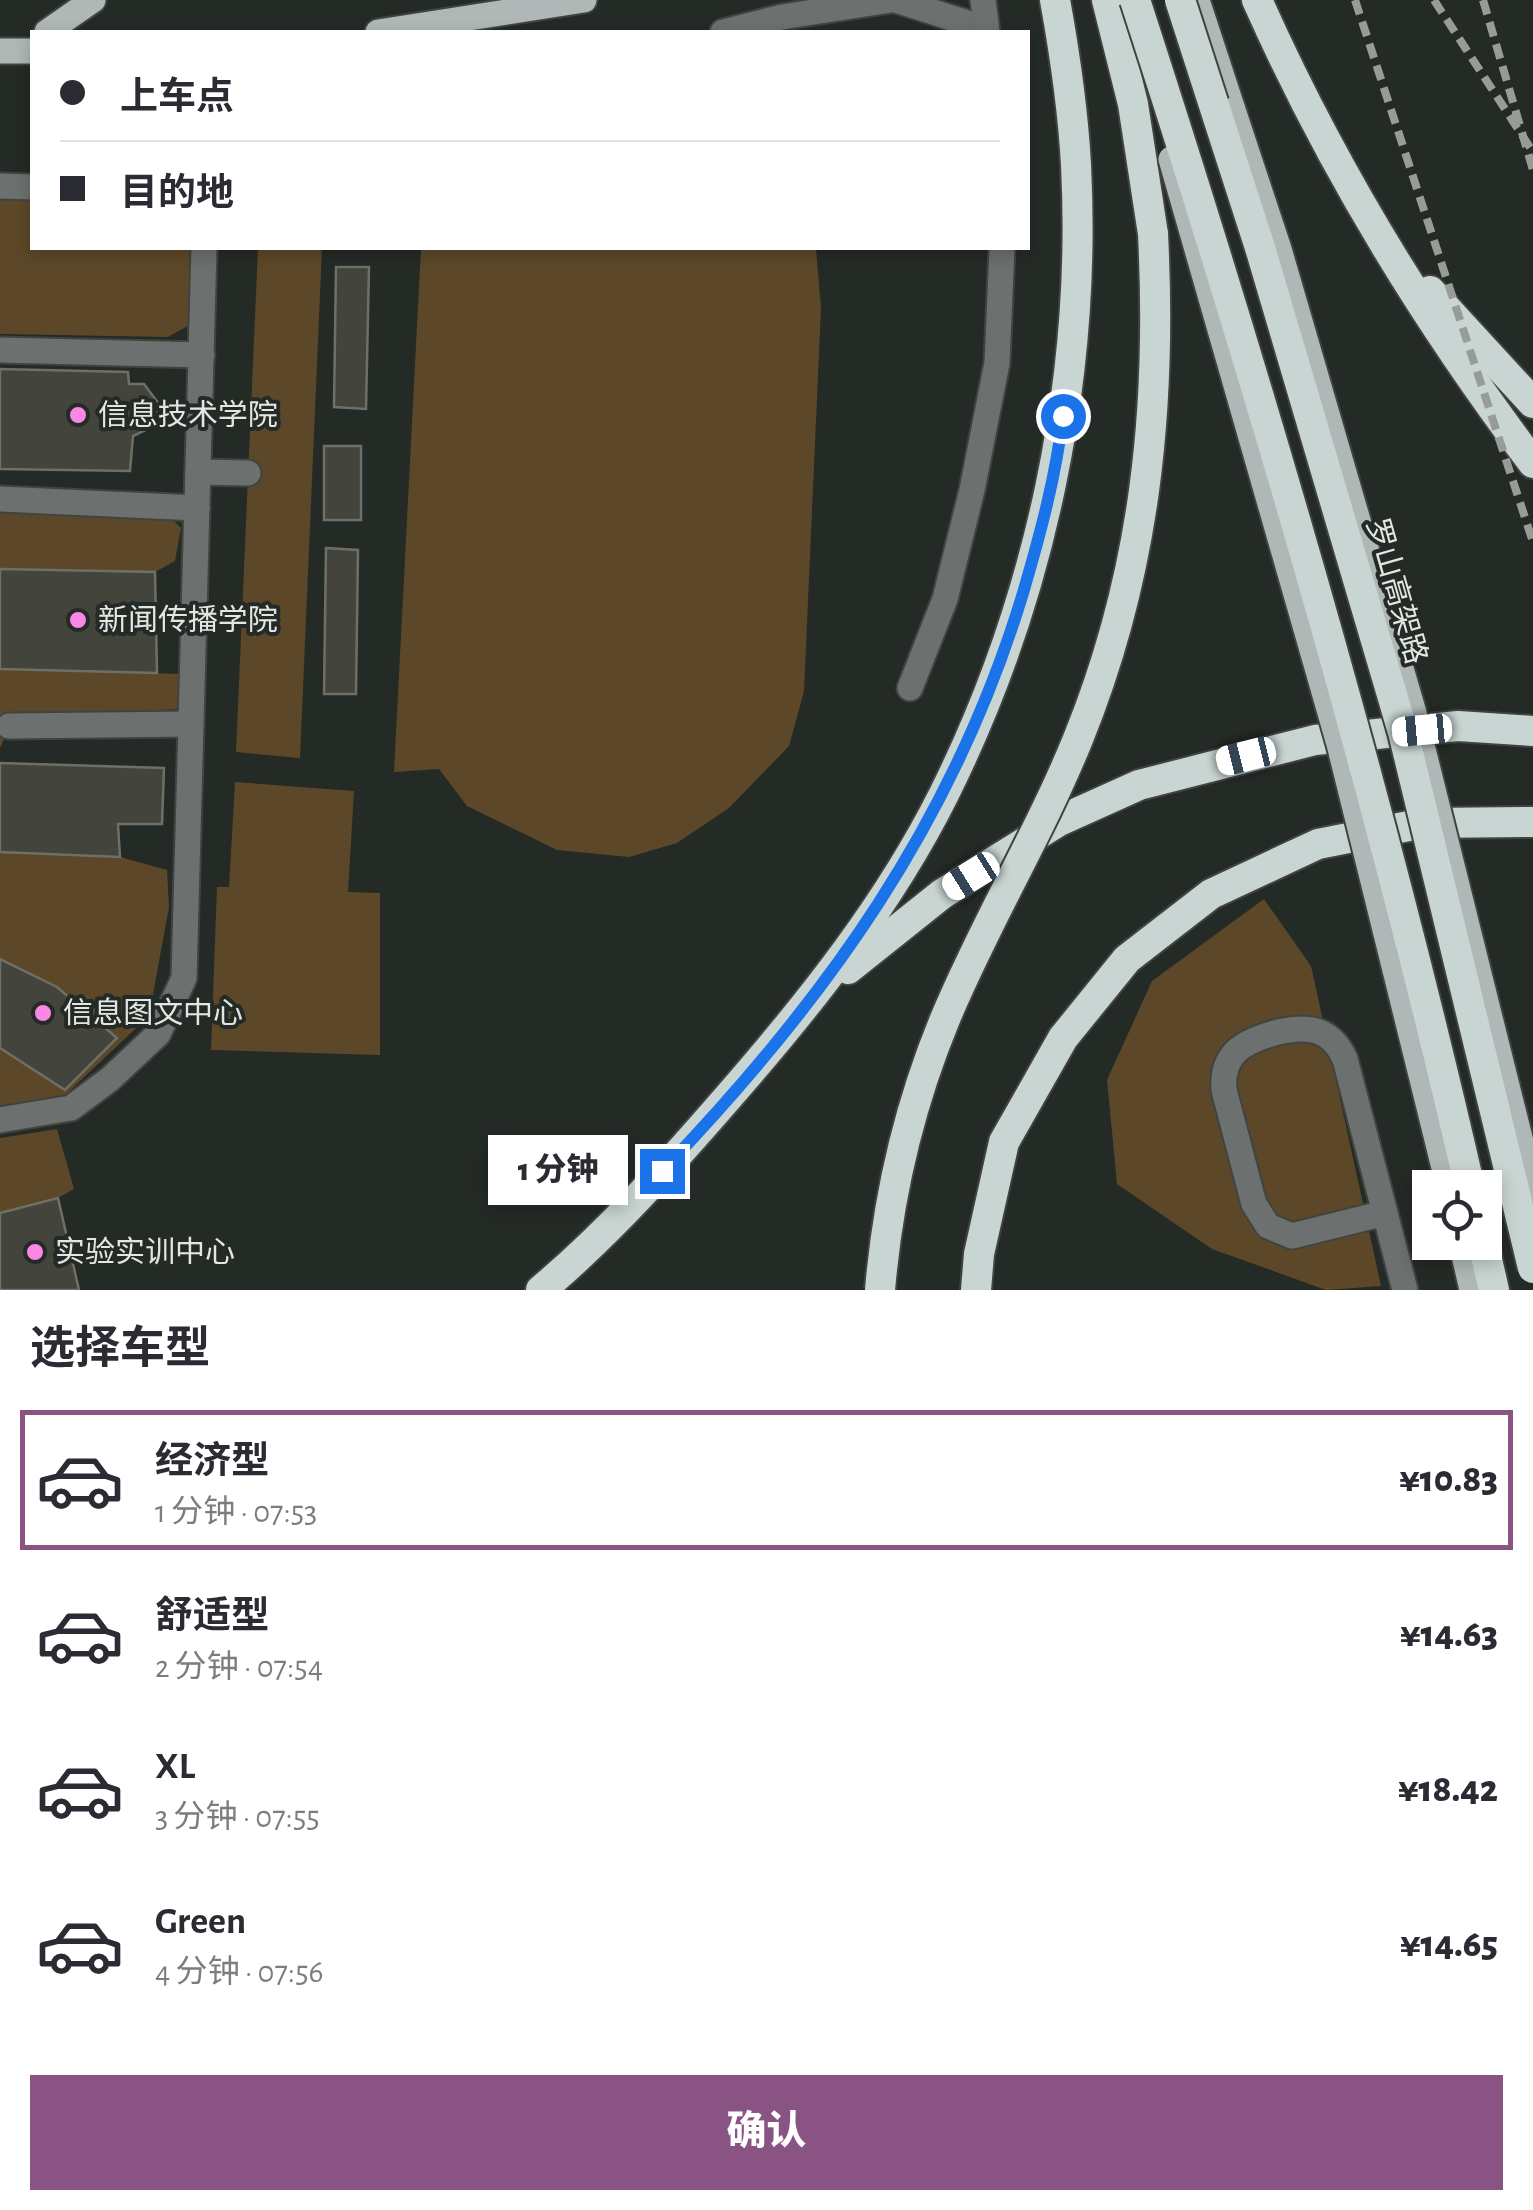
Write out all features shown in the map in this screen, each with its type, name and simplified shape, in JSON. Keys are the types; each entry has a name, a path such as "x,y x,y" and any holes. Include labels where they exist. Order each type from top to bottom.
{"highway":[{"path":"541,1290 686,1146 802,1012 892,884 943,796 979,717 1010,637 1038,543 1059,448 1071,350 1076,166 1068,74 1055,0"},
{"path":"880,1290 894,1187 906,1128 923,1074 976,951 1038,830 1079,737 1112,644 1132,569 1153,430 1156,299 1153,234 1134,104 1107,0"},
{"path":"1134,0 1220,262 1358,742 1465,1170"},
{"name":"罗山高架路","path":"1180,0 1261,251 1402,732 1533,1268"},
{"path":"1257,0 1317,124 1382,238 1460,365 1533,464"},
{"path":"1382,238 1533,403"},
{"path":"802,1012 866,953 942,894 1058,820 1140,785 1315,740 1458,726 1533,731"},
{"path":"976,1290 979,1254 1004,1142 1064,1038 1127,960 1211,894 1318,844 1424,824 1530,822"},
{"path":"1487,1260 1494,1290"}],"main road":[{"path":"51,30 93,0"},
{"path":"391,30 584,0"},
{"path":"1122,0 1338,744 1444,1170"},
{"path":"1197,0 1279,249 1414,713 1533,1190"},
{"path":"1465,1260 1472,1290"}],"lane":[{"path":"731,30 782,17 893,0 984,30"},
{"path":"983,0 987,30"},
{"path":"0,186 30,187"},
{"path":"0,1120 71,1108 110,1080 158,1034 184,978 204,250"},
{"path":"910,688 945,599 972,490 997,363 1002,250"},
{"path":"0,350 202,355"},
{"path":"198,472 248,473"},
{"path":"0,499 198,508"},
{"path":"9,726 191,724"},
{"path":"1385,1214 1306,1234 1280,1233 1268,1226 1254,1204 1224,1090 1223,1077 1232,1052 1254,1038 1293,1028 1319,1030 1330,1037 1345,1059 1405,1290"}],"shaded area":[{"path":"0,197 30,198 30,250 195,250 193,323 168,337 0,334"},
{"path":"258,250 322,250 300,758 236,752"},
{"path":"421,250 816,250 821,308 804,691 789,746 729,808 677,843 629,857 557,850 467,806 439,769 394,772"},
{"path":"0,505 168,515 181,528 175,561 155,572 0,569"},
{"path":"0,669 181,674 179,709 13,719 0,748"},
{"path":"235,782 354,791 348,892 380,893 380,1055 211,1050 217,887 229,887"},
{"path":"0,852 120,857 167,870 169,907 149,1016 63,1097 0,1106 0,1048 65,1090 117,1038 57,987 0,959"},
{"path":"1264,899 1311,966 1381,1286 1326,1290 1212,1249 1117,1184 1107,1080 1152,981"},
{"path":"57,1129 74,1189 58,1198 0,1213 0,1138"}],"building":[{"path":"336,267 369,267 366,409 334,407"},
{"name":"信息技术学院","path":"0,369 128,372 129,384 144,384 159,404 154,426 133,436 130,471 0,469"},
{"path":"324,446 361,446 361,520 324,520"},
{"path":"326,548 358,550 356,694 324,694"},
{"name":"新闻传播学院","path":"0,569 155,572 157,673 0,669"},
{"path":"0,763 164,768 162,824 118,824 120,857 0,852"},
{"name":"信息图文中心","path":"0,959 57,987 117,1038 65,1090 0,1048"},
{"name":"实验实训中心","path":"58,1198 79,1290 0,1290 0,1213"}],"railway":[{"path":"1355,0 1533,542"},
{"path":"1434,0 1533,152"},
{"path":"1483,0 1533,170"}],"place":[{"name":"信息技术学院","path":"78,415"},
{"name":"新闻传播学院","path":"78,620"},
{"name":"信息图文中心","path":"43,1013"},
{"name":"实验实训中心","path":"35,1252"}],"route":[{"path":"662,1171 802,1012 892,884 943,796 1010,637 1038,543 1063,416"}]}
